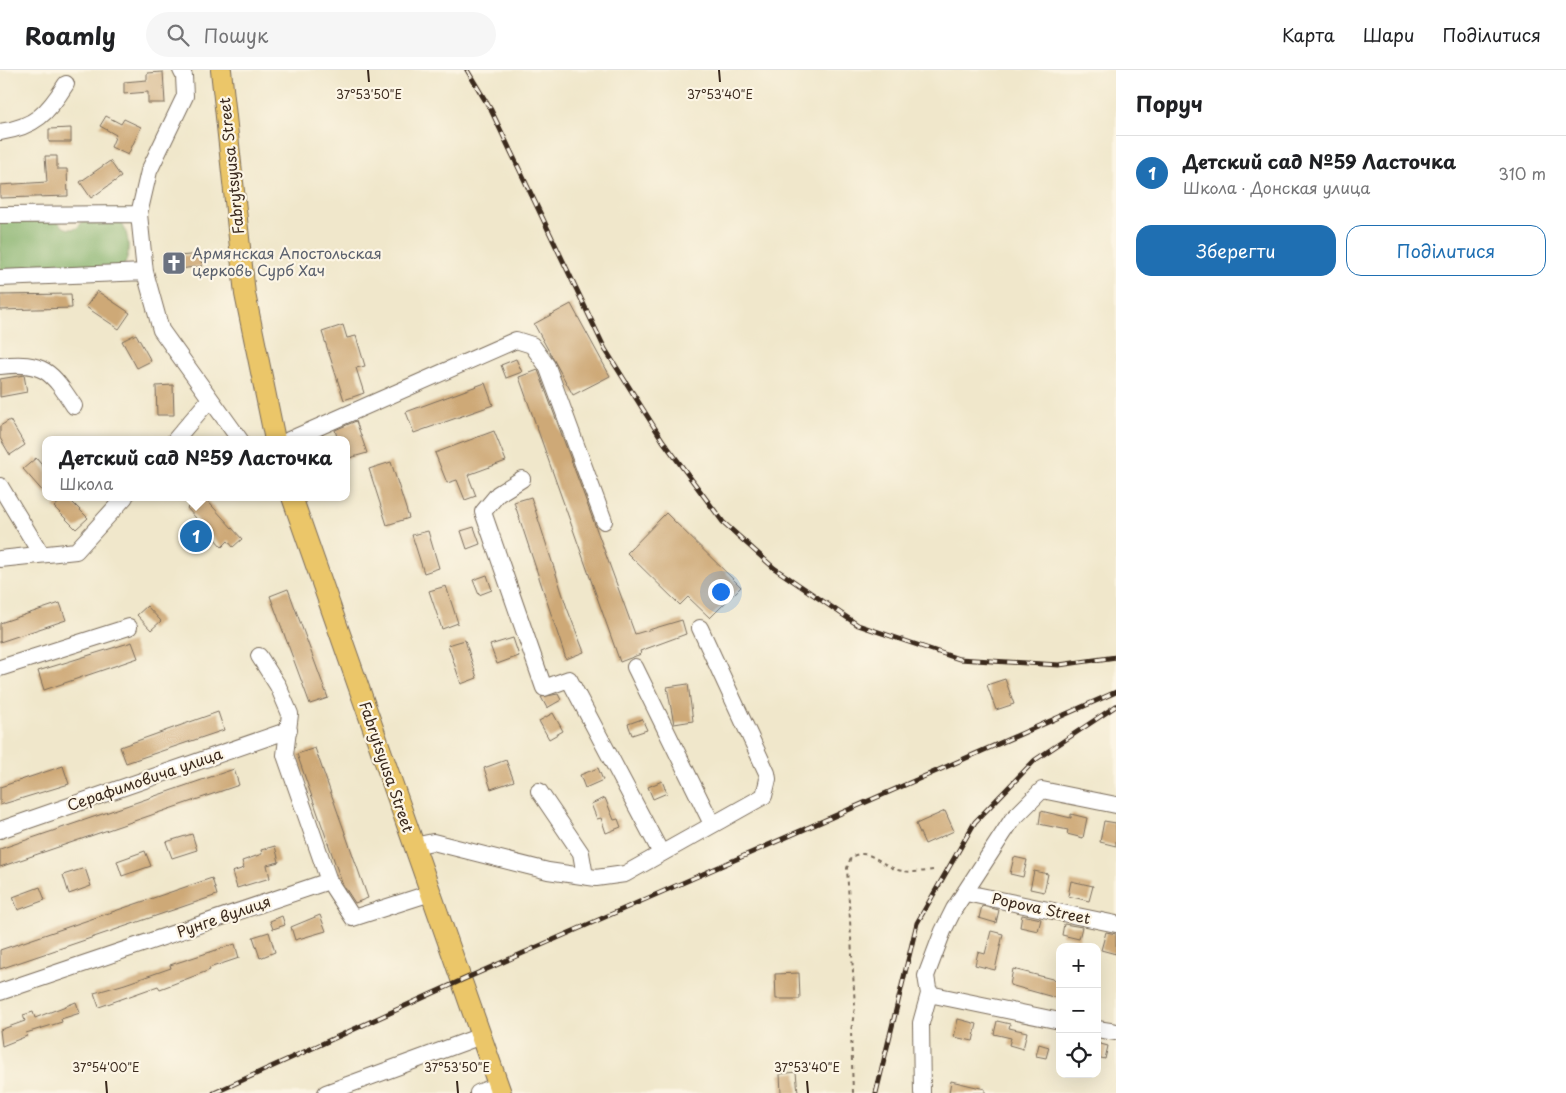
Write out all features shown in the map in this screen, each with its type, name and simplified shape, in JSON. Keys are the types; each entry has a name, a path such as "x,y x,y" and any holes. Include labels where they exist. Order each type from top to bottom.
{"main road":[{"name":"Fabrytsyusa Street","path":"222,70 245,294 274,436"},
{"name":"Fabrytsyusa Street","path":"293,501 500,1089"}],"street":[{"path":"181,70 184,76 185,96 149,171 139,214 145,272 161,330 237,436"},
{"path":"0,132 31,123 50,110 66,84"},
{"path":"0,215 139,214"},
{"path":"0,278 145,272"},
{"path":"298,436 516,340 532,345 547,366 604,521"},
{"path":"0,366 22,364 37,366 56,379 74,406"},
{"path":"178,436 210,399"},
{"path":"522,479 498,494 483,512 544,688 569,679 661,853"},
{"path":"0,486 41,554"},
{"path":"0,559 76,551 121,501"},
{"path":"0,668 129,627"},
{"path":"414,846 433,842 548,871 596,878 625,874 764,796 768,779 700,628"},
{"path":"259,656 278,686 290,714 285,755 329,881 352,918 431,893"},
{"path":"635,667 712,824"},
{"name":"Серафимовича улица","path":"0,830 289,730"},
{"path":"922,1093 920,1024 929,994 926,976 934,952 954,909 1012,820 1042,790 1116,805"},
{"path":"540,791 582,853 585,876"},
{"name":"Рунге вулиця","path":"0,992 329,881"},
{"name":"Popova Street","path":"966,893 1116,924"},
{"path":"929,994 1056,1020"},
{"path":"1101,1029 1116,1032"},
{"path":"326,1093 481,1036"},
{"path":"478,1093 500,1089"}],"path":[{"path":"853,1093 851,1031 855,1007 847,868 851,856 858,853 868,854 896,870 916,873 933,870"}],"green space":[{"path":"0,219 58,221 64,227 71,229 77,228 83,221 118,219 122,223 127,235 128,255 126,262 123,267 0,274"}],"building":[{"path":"163,72 165,103 148,103 148,92 124,94 124,82 147,80 147,73"},
{"path":"106,116 121,124 124,119 141,127 128,155 111,147 116,135 100,126"},
{"path":"71,128 71,142 49,142 49,129"},
{"path":"45,156 57,156 57,169 67,169 68,196 0,198 0,185 47,182"},
{"path":"110,161 121,177 91,198 80,182"},
{"path":"200,254 202,266 180,269 179,256"},
{"path":"97,291 130,313 119,329 86,307"},
{"path":"71,294 72,308 0,310 0,295"},
{"path":"571,304 610,376 573,395 534,324"},
{"path":"343,325 347,338 356,336 365,366 356,368 364,393 344,400 322,332"},
{"path":"136,334 151,361 137,368 122,341"},
{"path":"516,359 522,372 506,378 501,365"},
{"path":"538,370 635,634 682,620 686,634 640,651 641,654 620,662 519,377"},
{"path":"24,375 27,392 0,397 0,379"},
{"path":"485,383 493,405 414,433 406,412"},
{"path":"173,385 174,415 157,415 156,386"},
{"path":"10,420 25,445 10,455 0,438 0,426"},
{"path":"356,421 367,453 350,458 350,436 337,436 335,430"},
{"path":"494,431 506,461 468,475 476,496 465,500 457,480 447,483 435,453"},
{"path":"36,458 42,465 42,490 23,469"},
{"path":"391,462 409,518 387,525 369,469"},
{"path":"531,497 567,608 584,652 566,659 514,502"},
{"path":"61,501 71,501 88,518 76,529 54,507"},
{"path":"191,501 208,501 242,539 233,547 228,541 222,547 187,508 193,503"},
{"path":"666,513 741,587 710,618 688,597 680,605 627,553"},
{"path":"474,527 480,544 467,549 461,531"},
{"path":"428,531 439,568 424,573 412,535"},
{"path":"487,575 492,590 479,595 473,580"},
{"path":"446,586 458,623 442,629 429,591"},
{"path":"288,589 328,698 310,704 270,596"},
{"path":"60,603 66,620 0,642 0,623"},
{"path":"147,606 161,621 151,630 137,615"},
{"path":"513,638 519,656 497,664 490,645"},
{"path":"465,640 477,678 461,684 448,645"},
{"path":"132,642 138,658 44,690 38,671"},
{"path":"1005,679 1014,704 996,710 987,685"},
{"path":"688,684 693,721 674,724 667,687"},
{"path":"558,694 561,700 547,708 541,697"},
{"path":"218,712 224,730 126,763 120,747"},
{"path":"553,713 563,731 549,739 539,721"},
{"path":"642,719 647,730 632,735 628,724"},
{"path":"315,748 368,898 355,903 342,883 297,754"},
{"path":"506,760 514,781 491,789 484,768"},
{"path":"63,766 69,784 0,805 0,787"},
{"path":"598,768 603,780 585,788 580,775"},
{"path":"234,769 239,785 0,867 0,849"},
{"path":"662,781 667,793 653,799 648,787"},
{"path":"605,798 614,820 618,819 621,827 606,833 601,818 597,819 591,804"},
{"path":"945,811 954,831 925,844 916,824"},
{"path":"1041,811 1071,818 1071,814 1087,818 1083,838 1067,834 1068,830 1039,824"},
{"path":"1104,821 1116,823 1116,846 1100,842"},
{"path":"192,834 197,850 172,858 166,842"},
{"path":"275,846 279,862 267,865 270,878 237,888 232,872 244,868 242,861 262,854 261,850"},
{"path":"145,851 151,866 122,876 117,861"},
{"path":"1014,857 1027,860 1023,877 1010,874"},
{"path":"85,868 91,886 69,894 63,875"},
{"path":"1034,871 1048,874 1044,892 1030,889"},
{"path":"212,878 217,895 0,969 0,950"},
{"path":"1071,881 1093,886 1089,901 1068,896"},
{"path":"40,887 45,900 18,910 13,897"},
{"path":"982,906 999,910 996,923 979,918"},
{"path":"320,915 326,931 295,940 291,927"},
{"path":"1022,915 1041,919 1038,931 1020,927"},
{"path":"282,916 285,925 273,929 270,921"},
{"path":"1064,924 1082,927 1079,939 1062,935"},
{"path":"991,931 1003,934 995,970 975,965 978,952 985,954"},
{"path":"269,932 275,952 260,958 253,937"},
{"path":"1106,932 1116,934 1116,954 1101,950"},
{"path":"235,944 239,958 209,968 210,970 160,989 158,986 99,1007 94,993 125,984 171,968 170,965"},
{"path":"1013,969 1056,980 1056,998 1010,985"},
{"path":"799,973 800,999 776,999 775,974"},
{"path":"76,1002 80,1013 61,1019 62,1022 26,1033 27,1036 2,1046 0,1030 25,1021 23,1015 33,1012 35,1018"},
{"path":"958,1019 977,1024 973,1041 954,1037"},
{"path":"997,1021 1010,1024 1009,1028 1027,1032 1023,1049 1009,1045 1011,1038 994,1034"},
{"path":"1039,1044 1049,1047 1046,1058 1036,1056"},
{"path":"1101,1044 1108,1046 1105,1059 1101,1058"},
{"path":"796,1072 798,1093 781,1093 780,1074"},
{"path":"951,1081 985,1089 985,1093 949,1093"}],"railway":[{"path":"467,70 491,110 605,349 663,441 723,522 774,568 858,625 959,659 1059,665 1116,657"},
{"path":"214,1093 462,980 1116,692"},
{"path":"876,1093 917,923 975,822 1035,760 1116,706"}],"place":[{"name":"Армянская Апостольская церковь Сурб Хач","path":"174,263"},
{"name":"Детский сад №59 Ласточка","path":"196,536"}]}
